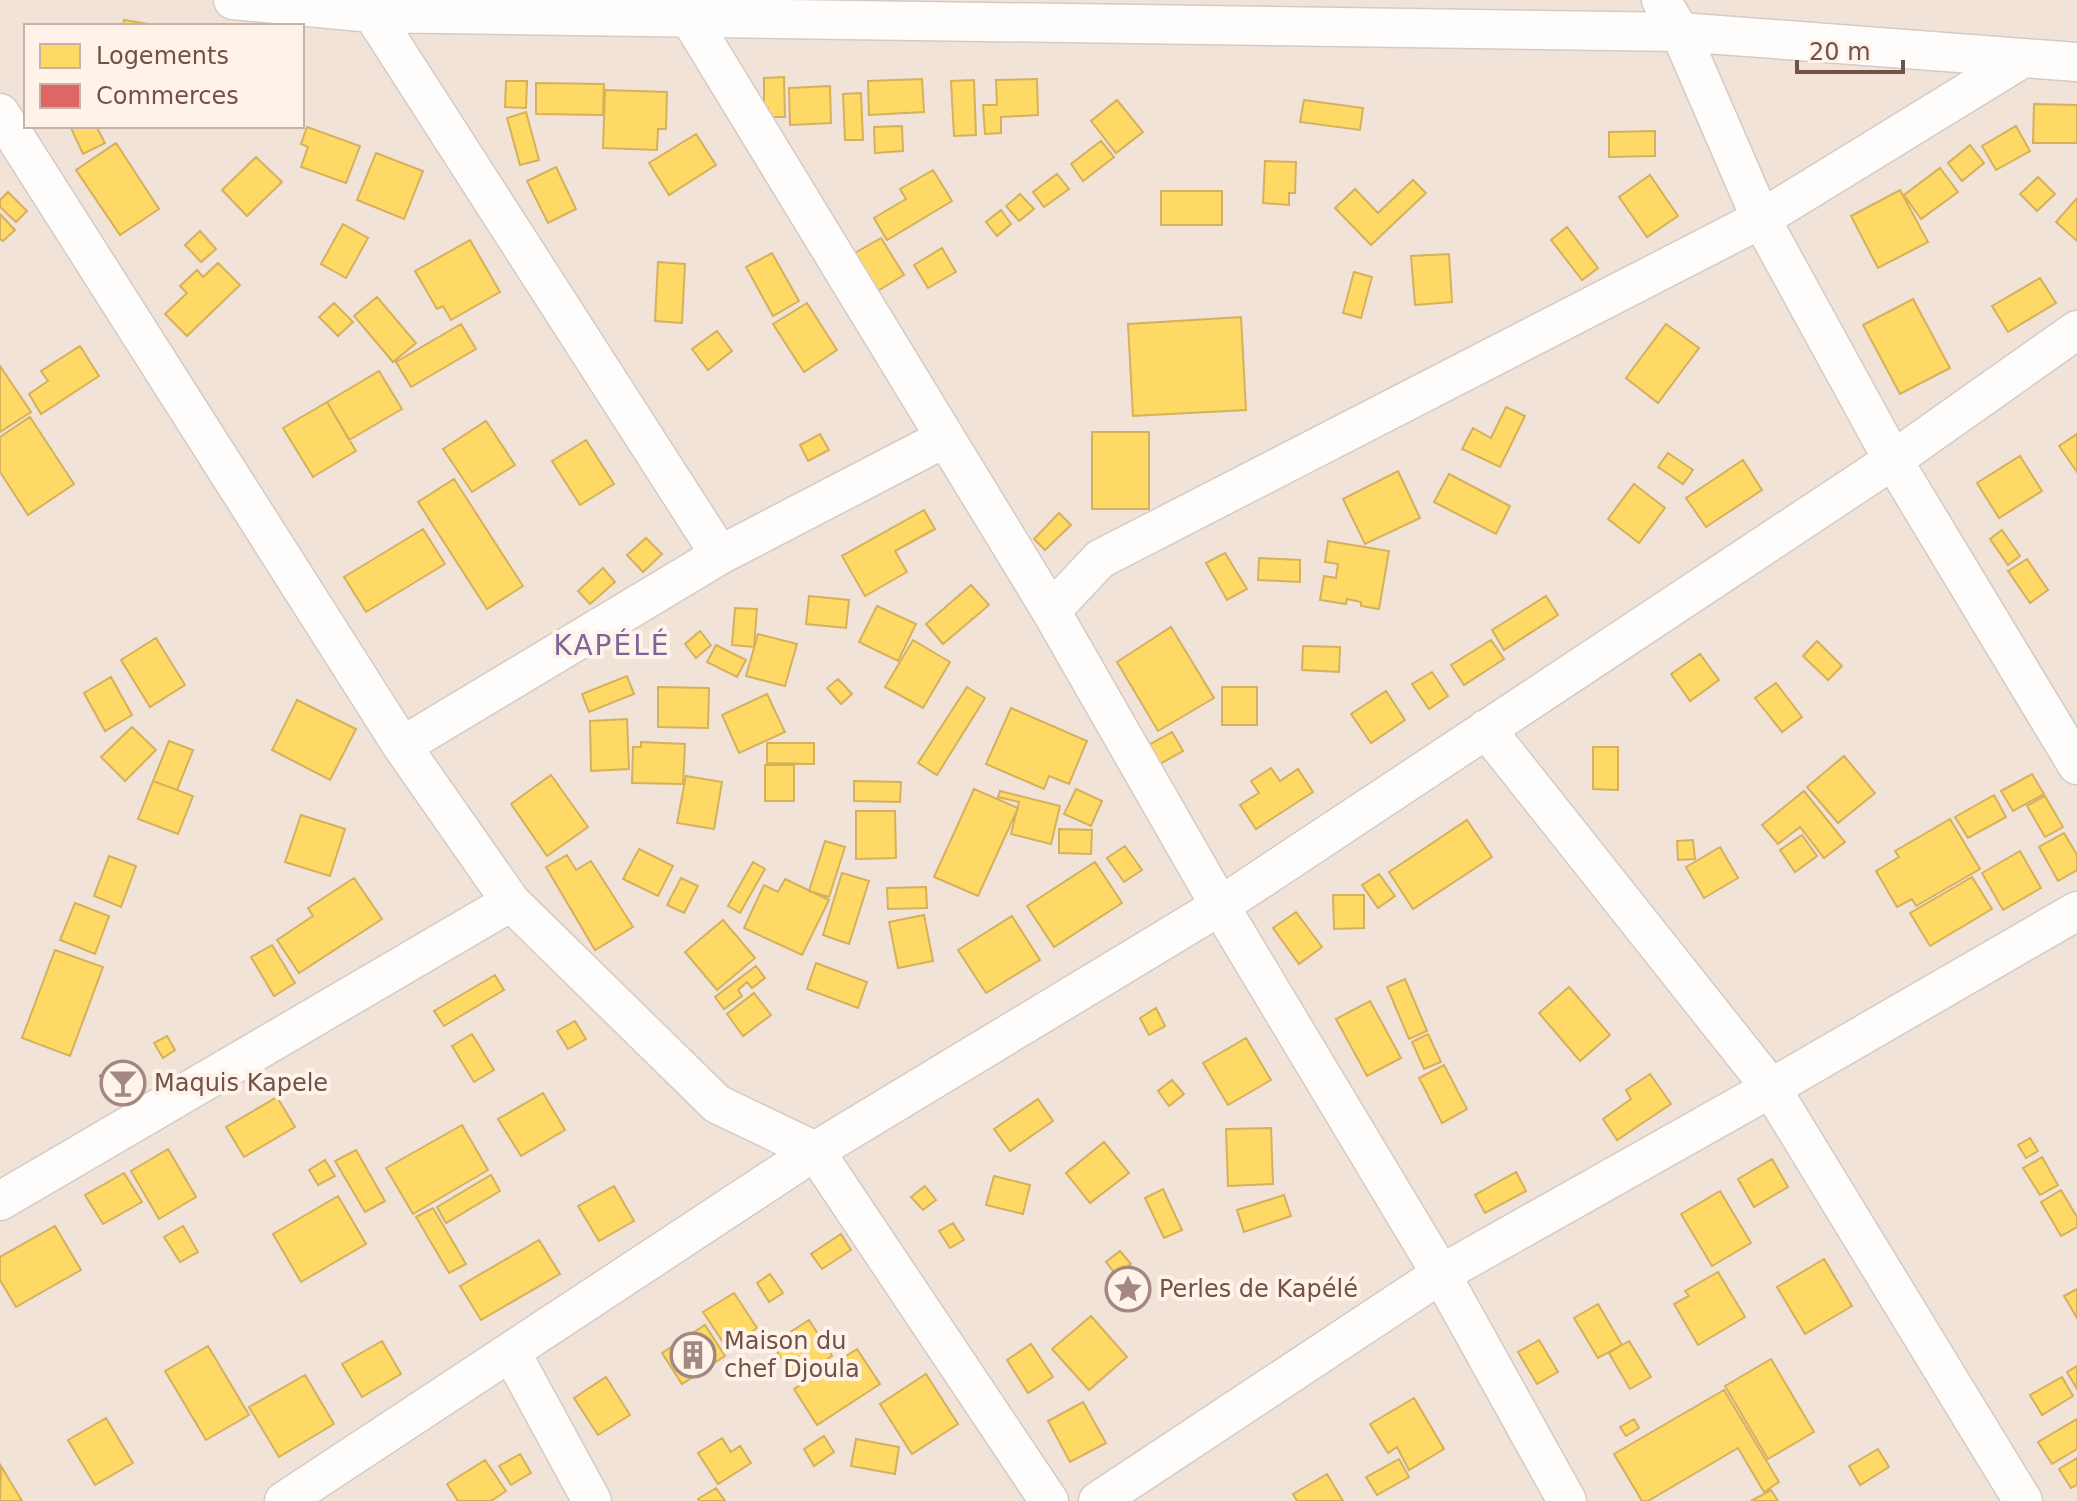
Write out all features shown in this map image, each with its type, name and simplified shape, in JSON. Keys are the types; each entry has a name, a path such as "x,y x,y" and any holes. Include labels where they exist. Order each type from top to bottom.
{"street":[{"path":"233,0 372,13 686,9 1196,13 1680,32 2077,62"},
{"path":"1661,0 1680,32 1761,219 1893,460 2077,765"},
{"path":"686,9 1051,611 1220,906 1441,1274 1567,1501"},
{"path":"372,13 720,555"},
{"path":"1051,611 1100,559 1761,219 2023,58"},
{"path":"0,113 402,746 511,902 717,1104 815,1151 1049,1501"},
{"path":"284,1501 815,1151 1220,906 1893,460 2077,330"},
{"path":"402,746 720,555 945,438"},
{"path":"1486,729 1771,1088 2023,1501"},
{"path":"0,1201 511,902"},
{"path":"1098,1501 1441,1274 2077,911"},
{"path":"511,1352 592,1501"}],"shaded area":[{"path":"0,0 2077,0 2077,1501 0,1501"}],"building: Logements":[{"path":"124,20 149,24 123,24"},
{"path":"784,77 785,117 768,117 768,108 764,108 764,78"},
{"path":"922,79 924,112 869,115 868,81"},
{"path":"1037,79 1038,115 1001,117 1001,133 985,134 983,105 997,105 996,80"},
{"path":"974,80 976,135 954,136 951,81"},
{"path":"506,81 527,81 526,108 505,107"},
{"path":"536,83 604,84 603,115 536,114"},
{"path":"830,86 831,123 790,125 789,88"},
{"path":"605,90 667,92 666,129 658,129 657,150 603,148"},
{"path":"861,93 863,140 845,140 843,94"},
{"path":"1117,100 1143,132 1116,153 1091,121"},
{"path":"1304,100 1363,108 1360,130 1300,122"},
{"path":"2034,104 2077,105 2077,143 2033,143"},
{"path":"526,112 539,160 520,165 507,118"},
{"path":"902,126 903,151 875,153 874,127"},
{"path":"2016,126 2030,151 1996,170 1982,146"},
{"path":"307,127 360,146 346,183 301,167 308,147 301,144"},
{"path":"71,128 97,128 105,143 83,154"},
{"path":"1655,131 1655,156 1609,157 1609,132"},
{"path":"696,134 716,165 669,195 649,163"},
{"path":"1101,141 1114,157 1083,181 1071,164"},
{"path":"116,143 159,209 120,235 76,170"},
{"path":"1970,145 1984,163 1962,181 1948,163"},
{"path":"376,153 423,171 404,219 357,200"},
{"path":"256,157 282,182 247,216 222,190"},
{"path":"1265,161 1296,162 1295,193 1289,193 1289,205 1263,203"},
{"path":"556,167 576,209 548,223 527,181"},
{"path":"1940,168 1958,192 1921,219 1904,195"},
{"path":"933,170 952,201 887,240 874,218 906,199 900,189"},
{"path":"1057,174 1069,189 1044,207 1033,192"},
{"path":"1650,175 1678,216 1647,237 1619,197"},
{"path":"2038,177 2055,194 2037,211 2020,194"},
{"path":"1413,180 1426,193 1371,245 1335,208 1355,189 1378,213"},
{"path":"1900,190 1928,242 1878,268 1851,216"},
{"path":"1161,191 1222,191 1222,225 1161,225"},
{"path":"8,192 27,211 16,222 0,207 0,200"},
{"path":"1020,194 1034,209 1019,221 1006,206"},
{"path":"2077,198 2077,241 2056,222"},
{"path":"1001,210 1011,224 997,236 986,222"},
{"path":"0,214 15,230 3,241 0,239"},
{"path":"343,224 368,238 346,278 321,264"},
{"path":"1567,227 1598,268 1582,280 1551,240"},
{"path":"200,231 216,249 201,262 185,245"},
{"path":"881,238 904,275 876,292 853,254"},
{"path":"470,240 500,292 451,320 443,306 437,309 415,271"},
{"path":"942,248 956,272 928,288 914,265"},
{"path":"772,253 799,301 773,316 746,267"},
{"path":"1449,254 1452,302 1415,305 1411,256"},
{"path":"658,262 685,264 682,323 655,321"},
{"path":"218,263 240,285 187,336 165,314 187,293 180,286 197,270 203,277"},
{"path":"1354,272 1372,277 1361,318 1343,313"},
{"path":"2040,278 2056,303 2008,332 1992,306"},
{"path":"377,297 416,343 393,362 354,316"},
{"path":"1913,299 1950,368 1900,394 1863,325"},
{"path":"334,303 353,322 338,336 319,317"},
{"path":"807,303 837,350 804,372 773,324"},
{"path":"1241,317 1246,410 1133,416 1128,324"},
{"path":"461,324 476,349 411,387 396,362"},
{"path":"1666,324 1699,348 1658,403 1626,378"},
{"path":"717,331 732,351 708,370 692,349"},
{"path":"80,346 99,376 41,414 29,394 48,381 41,371"},
{"path":"0,366 31,412 0,432"},
{"path":"379,371 402,409 349,440 327,402"},
{"path":"327,402 356,451 313,477 283,428"},
{"path":"1506,407 1525,416 1500,467 1462,449 1473,428 1491,438"},
{"path":"30,417 74,484 28,515 0,472 0,437"},
{"path":"486,421 515,465 472,492 443,449"},
{"path":"1092,432 1149,432 1149,509 1092,509"},
{"path":"820,434 829,450 808,461 800,445"},
{"path":"2077,434 2077,472 2059,446"},
{"path":"586,440 614,484 580,505 552,461"},
{"path":"1668,453 1693,470 1683,484 1658,467"},
{"path":"2020,456 2042,491 1999,518 1977,483"},
{"path":"1743,460 1762,490 1706,527 1686,498"},
{"path":"1398,471 1420,518 1365,544 1343,499"},
{"path":"1449,474 1510,506 1496,534 1434,502"},
{"path":"454,479 523,586 487,609 418,502"},
{"path":"1634,484 1665,508 1639,543 1608,519"},
{"path":"924,510 935,529 895,551 907,572 865,596 842,556"},
{"path":"1059,513 1071,525 1045,550 1034,539"},
{"path":"423,529 445,564 366,612 344,577"},
{"path":"2002,530 2020,556 2008,565 1990,539"},
{"path":"646,538 662,554 643,572 627,555"},
{"path":"1328,541 1389,551 1379,609 1361,606 1361,602 1347,599 1346,604 1320,600 1324,576 1336,578 1338,564 1325,562"},
{"path":"1225,553 1247,589 1227,600 1206,563"},
{"path":"1259,558 1300,560 1300,582 1258,580"},
{"path":"2027,559 2048,590 2030,603 2008,571"},
{"path":"603,568 615,582 590,604 578,591"},
{"path":"971,585 989,605 943,644 926,624"},
{"path":"809,596 849,600 846,628 806,624"},
{"path":"1546,596 1558,615 1504,650 1492,630"},
{"path":"877,606 916,624 898,661 859,642"},
{"path":"735,608 757,609 754,647 732,645"},
{"path":"1171,627 1214,698 1158,731 1117,662"},
{"path":"700,631 711,645 696,658 685,644"},
{"path":"758,634 797,644 785,686 746,676"},
{"path":"156,638 185,685 150,707 121,660"},
{"path":"913,640 950,662 923,708 885,687"},
{"path":"1491,640 1504,659 1464,685 1451,665"},
{"path":"1817,641 1842,666 1828,680 1803,656"},
{"path":"716,645 746,660 737,677 707,662"},
{"path":"1303,646 1340,647 1339,672 1302,670"},
{"path":"1700,654 1719,680 1690,701 1671,674"},
{"path":"1432,672 1448,696 1429,709 1412,684"},
{"path":"627,676 634,694 589,712 582,694"},
{"path":"111,677 132,715 105,731 84,693"},
{"path":"838,679 852,694 841,704 827,688"},
{"path":"1776,683 1802,717 1782,732 1755,698"},
{"path":"658,687 709,688 708,728 658,727"},
{"path":"967,687 985,698 937,775 918,763"},
{"path":"1222,687 1257,687 1257,725 1222,725"},
{"path":"1386,691 1405,720 1371,743 1351,714"},
{"path":"767,694 785,732 739,753 722,715"},
{"path":"297,700 356,729 330,780 272,750"},
{"path":"1011,708 1087,741 1069,784 1049,776 1044,789 986,764"},
{"path":"627,719 629,769 591,771 590,721"},
{"path":"132,727 156,750 125,781 101,757"},
{"path":"1172,732 1183,751 1158,765 1147,746"},
{"path":"169,741 193,750 177,790 153,781"},
{"path":"641,742 685,744 683,784 632,783 633,747 641,747"},
{"path":"767,743 814,743 814,764 767,763"},
{"path":"1593,747 1618,747 1618,790 1593,789"},
{"path":"1844,756 1875,793 1838,823 1807,787"},
{"path":"765,765 794,765 794,801 765,801"},
{"path":"1271,768 1280,781 1298,769 1313,792 1256,829 1240,805 1259,793 1251,781"},
{"path":"2032,774 2044,794 2013,811 2001,791"},
{"path":"551,775 588,827 547,856 511,804"},
{"path":"686,776 722,782 714,829 677,823"},
{"path":"153,781 193,796 178,834 138,819"},
{"path":"854,781 901,782 900,802 854,801"},
{"path":"974,789 1018,808 978,896 934,877"},
{"path":"1076,789 1102,801 1091,826 1064,814"},
{"path":"1000,791 1060,806 1051,844 1011,834 1019,802 998,797"},
{"path":"1804,791 1845,842 1824,858 1800,827 1778,844 1762,825"},
{"path":"1994,795 2006,817 1968,838 1955,817"},
{"path":"2045,796 2063,827 2045,837 2027,806"},
{"path":"856,811 895,811 896,858 856,859"},
{"path":"301,815 345,829 330,876 285,862"},
{"path":"1950,819 1980,869 1916,906 1912,899 1897,907 1876,871 1899,857 1895,851"},
{"path":"1467,820 1492,857 1413,909 1389,872"},
{"path":"1059,829 1092,830 1091,854 1059,853"},
{"path":"2064,833 2077,855 2077,870 2058,881 2039,847"},
{"path":"1802,835 1817,856 1795,872 1780,850"},
{"path":"1693,840 1695,859 1678,860 1677,841"},
{"path":"825,841 845,847 829,897 809,891"},
{"path":"1125,846 1142,870 1124,882 1107,858"},
{"path":"1720,847 1738,878 1704,898 1686,867"},
{"path":"639,849 673,866 658,896 623,879"},
{"path":"2020,851 2041,888 2003,910 1982,873"},
{"path":"567,855 576,870 591,861 633,927 595,950 546,867"},
{"path":"109,856 136,866 121,907 94,896"},
{"path":"753,862 765,869 740,913 728,906"},
{"path":"1095,862 1122,903 1054,947 1027,906"},
{"path":"842,873 869,881 849,944 823,935"},
{"path":"1379,874 1395,896 1378,908 1362,885"},
{"path":"1972,877 1992,909 1930,946 1910,913"},
{"path":"354,878 382,919 299,973 277,940 313,916 308,908"},
{"path":"681,878 698,886 684,913 667,905"},
{"path":"785,879 829,900 802,955 744,928 764,885 778,892"},
{"path":"926,887 927,908 888,909 887,888"},
{"path":"1333,895 1364,895 1364,928 1334,929"},
{"path":"75,903 109,916 95,954 60,940"},
{"path":"1296,912 1322,947 1299,964 1273,928"},
{"path":"924,915 933,961 898,968 889,922"},
{"path":"1012,916 1040,960 986,993 958,950"},
{"path":"723,920 755,958 717,990 685,952"},
{"path":"272,945 295,983 274,996 251,957"},
{"path":"55,950 103,967 70,1056 22,1038"},
{"path":"816,963 867,982 858,1008 807,989"},
{"path":"756,966 765,978 752,988 747,982 738,990 742,996 724,1009 715,997"},
{"path":"495,975 504,990 444,1026 434,1011"},
{"path":"1405,979 1427,1031 1409,1039 1387,987"},
{"path":"1569,987 1610,1035 1580,1061 1539,1013"},
{"path":"754,993 771,1015 743,1036 727,1014"},
{"path":"1370,1001 1401,1058 1367,1076 1336,1019"},
{"path":"1156,1008 1165,1026 1149,1035 1140,1018"},
{"path":"575,1021 586,1039 568,1049 557,1031"},
{"path":"472,1034 494,1070 474,1082 452,1046"},
{"path":"1428,1034 1441,1062 1424,1069 1412,1042"},
{"path":"167,1036 175,1050 163,1058 154,1043"},
{"path":"1246,1038 1271,1080 1228,1105 1203,1063"},
{"path":"1444,1065 1467,1109 1442,1123 1419,1078"},
{"path":"1650,1074 1671,1104 1617,1140 1603,1119 1631,1099 1626,1090"},
{"path":"1172,1080 1184,1094 1169,1106 1158,1091"},
{"path":"543,1093 565,1130 521,1156 498,1119"},
{"path":"277,1097 295,1127 244,1157 226,1127"},
{"path":"1038,1099 1053,1121 1010,1151 994,1129"},
{"path":"462,1125 488,1170 413,1214 386,1168"},
{"path":"1271,1128 1273,1184 1228,1186 1226,1129"},
{"path":"2030,1138 2038,1151 2026,1158 2018,1145"},
{"path":"1104,1142 1129,1173 1090,1203 1066,1173"},
{"path":"168,1149 196,1197 159,1219 131,1171"},
{"path":"356,1150 385,1201 365,1212 335,1161"},
{"path":"2042,1157 2058,1185 2040,1195 2023,1168"},
{"path":"1772,1159 1788,1187 1754,1207 1738,1179"},
{"path":"325,1160 335,1176 318,1185 309,1170"},
{"path":"1516,1172 1526,1191 1485,1213 1475,1195"},
{"path":"124,1173 142,1202 103,1224 85,1195"},
{"path":"491,1175 500,1191 446,1223 437,1207"},
{"path":"994,1176 1030,1185 1023,1214 986,1205"},
{"path":"614,1186 634,1221 599,1241 578,1206"},
{"path":"925,1186 936,1200 923,1210 911,1197"},
{"path":"1163,1189 1182,1230 1164,1238 1145,1198"},
{"path":"2061,1190 2077,1217 2077,1227 2061,1236 2041,1202"},
{"path":"1720,1191 1751,1243 1712,1266 1681,1214"},
{"path":"1284,1195 1291,1216 1244,1232 1237,1210"},
{"path":"338,1196 366,1244 301,1282 273,1234"},
{"path":"433,1208 466,1264 449,1273 416,1217"},
{"path":"953,1223 964,1240 950,1248 939,1231"},
{"path":"55,1226 81,1270 16,1307 0,1280 0,1257"},
{"path":"183,1226 198,1252 180,1262 164,1237"},
{"path":"841,1234 851,1250 822,1269 811,1254"},
{"path":"539,1240 560,1274 481,1320 460,1286"},
{"path":"1120,1251 1131,1264 1117,1276 1106,1262"},
{"path":"1824,1259 1852,1306 1805,1334 1777,1287"},
{"path":"1718,1272 1745,1317 1698,1345 1674,1304 1689,1296 1685,1291"},
{"path":"770,1274 783,1293 769,1302 757,1283"},
{"path":"2077,1289 2077,1318 2064,1296"},
{"path":"734,1293 757,1328 727,1348 703,1312"},
{"path":"1598,1304 1622,1345 1598,1358 1574,1318"},
{"path":"1091,1316 1127,1357 1089,1390 1052,1349"},
{"path":"809,1320 832,1356 795,1379 772,1344"},
{"name":"Maison du chef Djoula","path":"705,1325 725,1356 682,1384 662,1353"},
{"path":"1539,1340 1558,1372 1537,1384 1518,1352"},
{"path":"382,1341 401,1374 362,1397 342,1364"},
{"path":"1629,1341 1651,1377 1630,1389 1609,1353"},
{"path":"1031,1344 1053,1377 1028,1393 1007,1360"},
{"path":"208,1346 249,1415 206,1440 165,1371"},
{"path":"857,1349 880,1384 817,1425 794,1389"},
{"path":"1771,1359 1814,1432 1768,1459 1725,1386"},
{"path":"2077,1366 2077,1389 2067,1372"},
{"path":"926,1374 958,1424 912,1454 880,1404"},
{"path":"305,1375 334,1424 279,1457 249,1407"},
{"path":"606,1377 630,1415 598,1435 574,1398"},
{"path":"2062,1377 2073,1396 2042,1415 2030,1395"},
{"path":"1724,1390 1779,1482 1764,1492 1738,1448 1648,1501 1642,1501 1614,1454"},
{"path":"1414,1398 1444,1449 1409,1470 1397,1447 1388,1453 1370,1424"},
{"path":"1083,1402 1106,1443 1070,1462 1048,1421"},
{"path":"106,1418 133,1463 95,1485 68,1440"},
{"path":"1634,1419 1639,1428 1626,1436 1620,1427"},
{"path":"2077,1419 2077,1449 2052,1464 2038,1442"},
{"path":"824,1436 834,1452 814,1466 804,1449"},
{"path":"722,1438 731,1452 740,1446 751,1463 718,1484 698,1453"},
{"path":"856,1439 899,1447 895,1474 851,1466"},
{"path":"1878,1449 1889,1467 1860,1485 1849,1466"},
{"path":"520,1454 531,1473 511,1485 499,1466"},
{"path":"2077,1458 2077,1485 2071,1488 2059,1469"},
{"path":"1399,1459 1409,1477 1377,1495 1366,1477"},
{"path":"485,1460 506,1491 491,1501 458,1501 447,1484"},
{"path":"1,1466 22,1501 0,1501"},
{"path":"1327,1474 1343,1501 1297,1501 1293,1494"},
{"path":"716,1488 725,1501 699,1501 698,1499"},
{"path":"1771,1490 1778,1501 1751,1501"}],"building: Commerces":[{"path":"125,1062 137,1082 112,1097 100,1076"}],"place":[{"name":"Maquis Kapele","path":"123,1083"},
{"name":"Perles de Kapélé","path":"1128,1289"},
{"name":"Maison du chef Djoula","path":"693,1355"}],"district":[{"name":"KAPÉLÉ","path":"612,645"}]}
